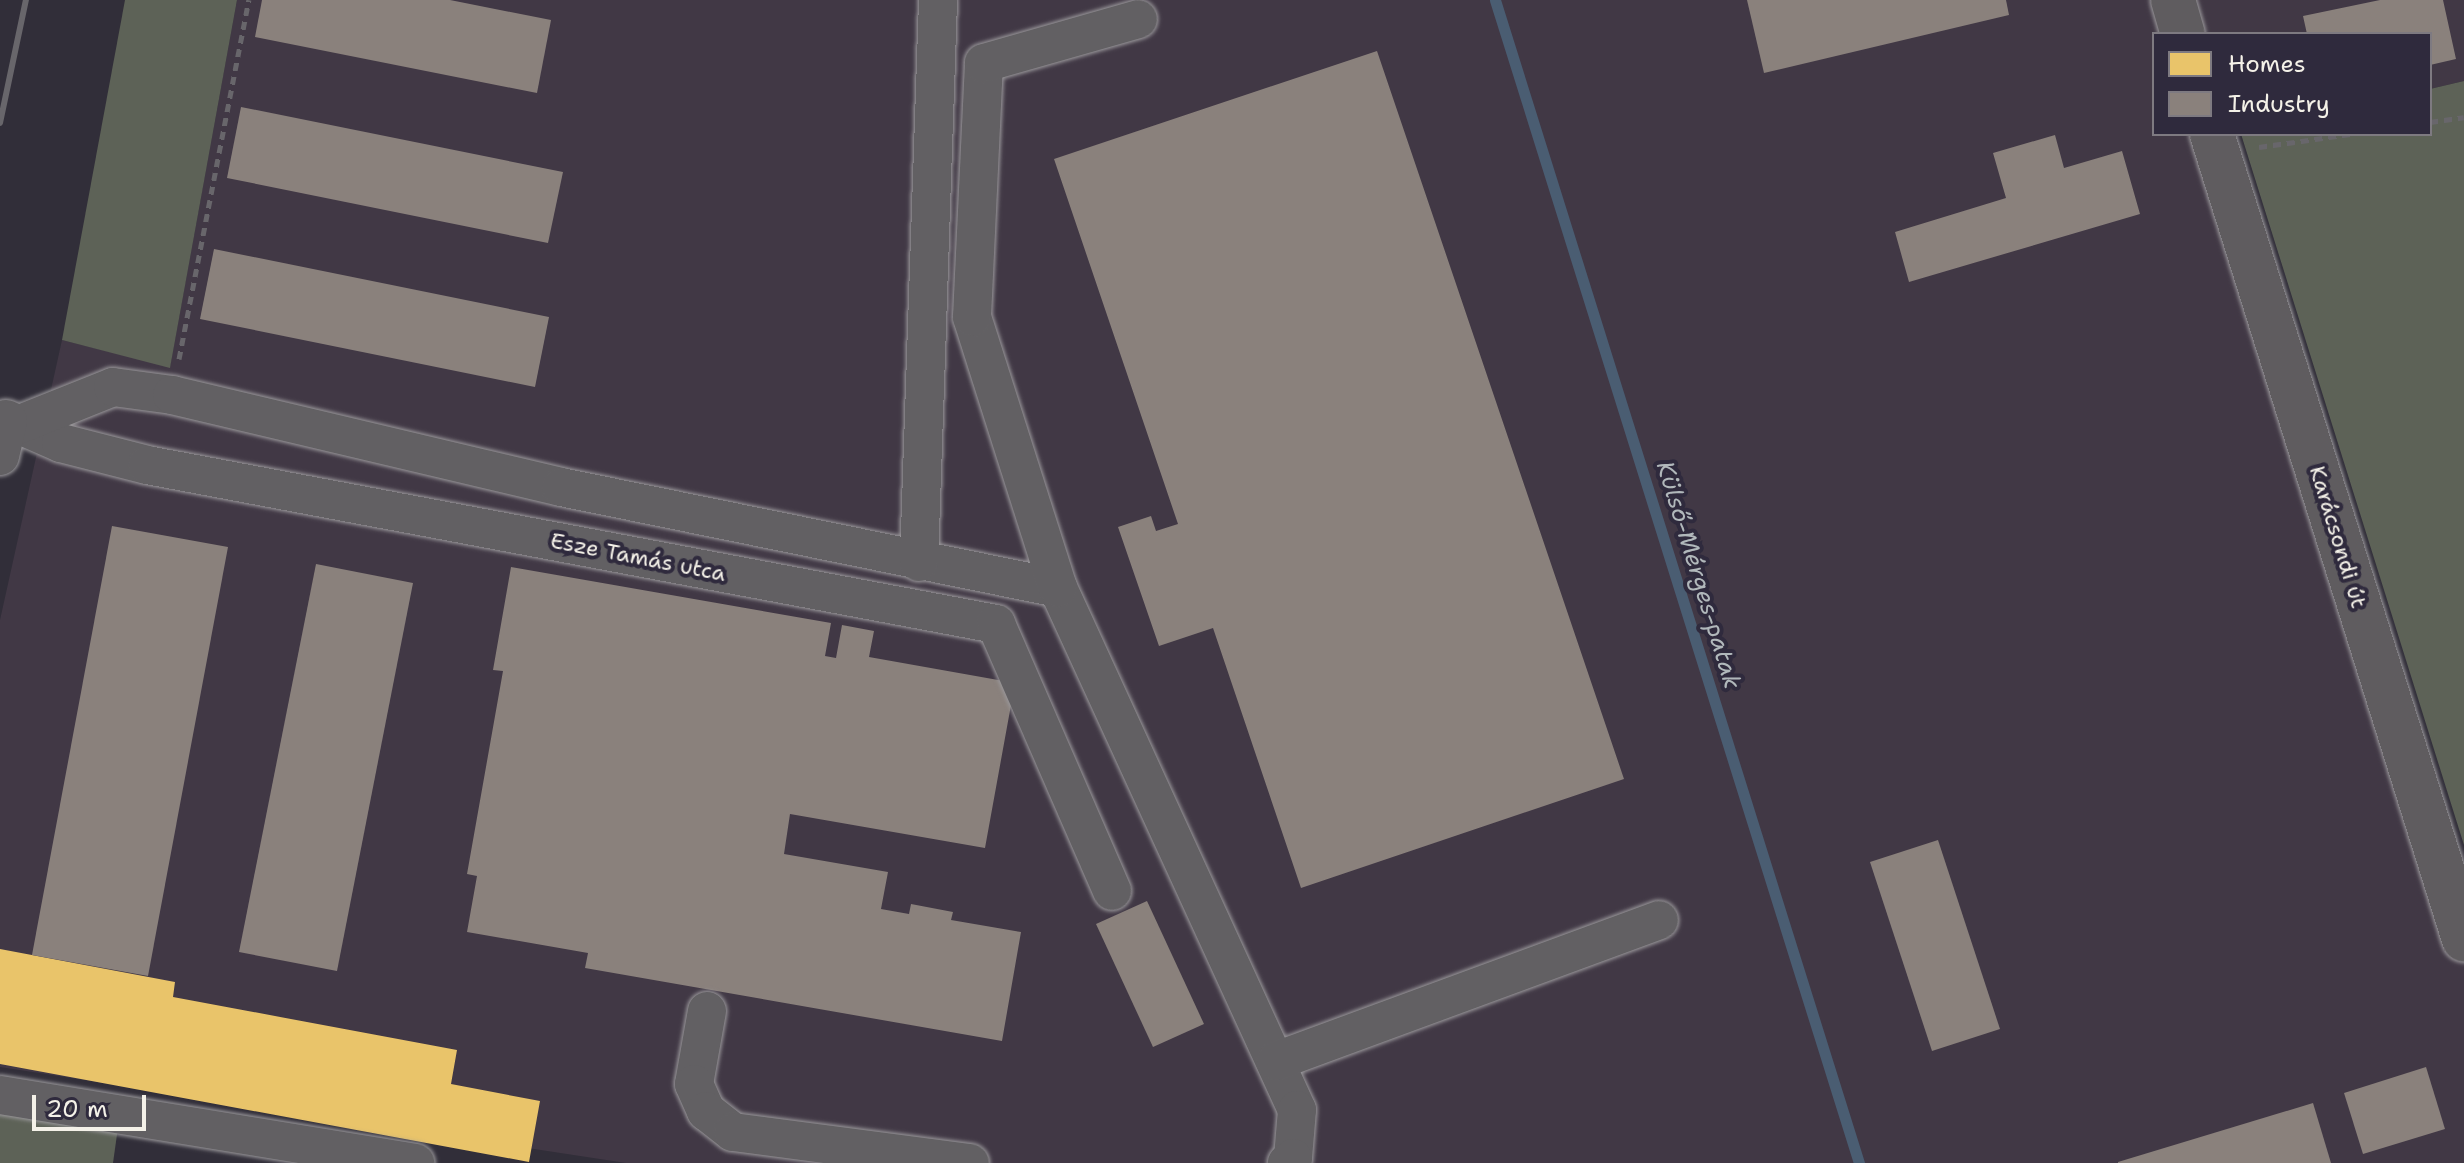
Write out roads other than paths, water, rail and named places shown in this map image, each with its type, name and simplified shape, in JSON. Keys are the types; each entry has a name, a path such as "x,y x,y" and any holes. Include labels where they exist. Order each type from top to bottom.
{"main road":[{"path":"2173,0 2182,32"},
{"name":"Karácsondi út","path":"2215,144 2464,939"}],"street":[{"path":"919,562 938,0"},
{"path":"1138,19 984,63 972,317 1058,588 1297,1110 1293,1158 1287,1163"},
{"path":"6,429 113,387 172,395 561,487 1058,588"},
{"name":"Esze Tamás utca","path":"6,429 147,465 996,624 1112,891"},
{"path":"1276,1061 1659,920"},
{"path":"707,1011 694,1084 706,1111 733,1132 970,1163"},
{"path":"0,1095 415,1163"}],"waterway":[{"name":"Külső-Mérges-patak","path":"1495,0 1859,1163"}],"railway":[{"path":"0,123 26,0"}]}
